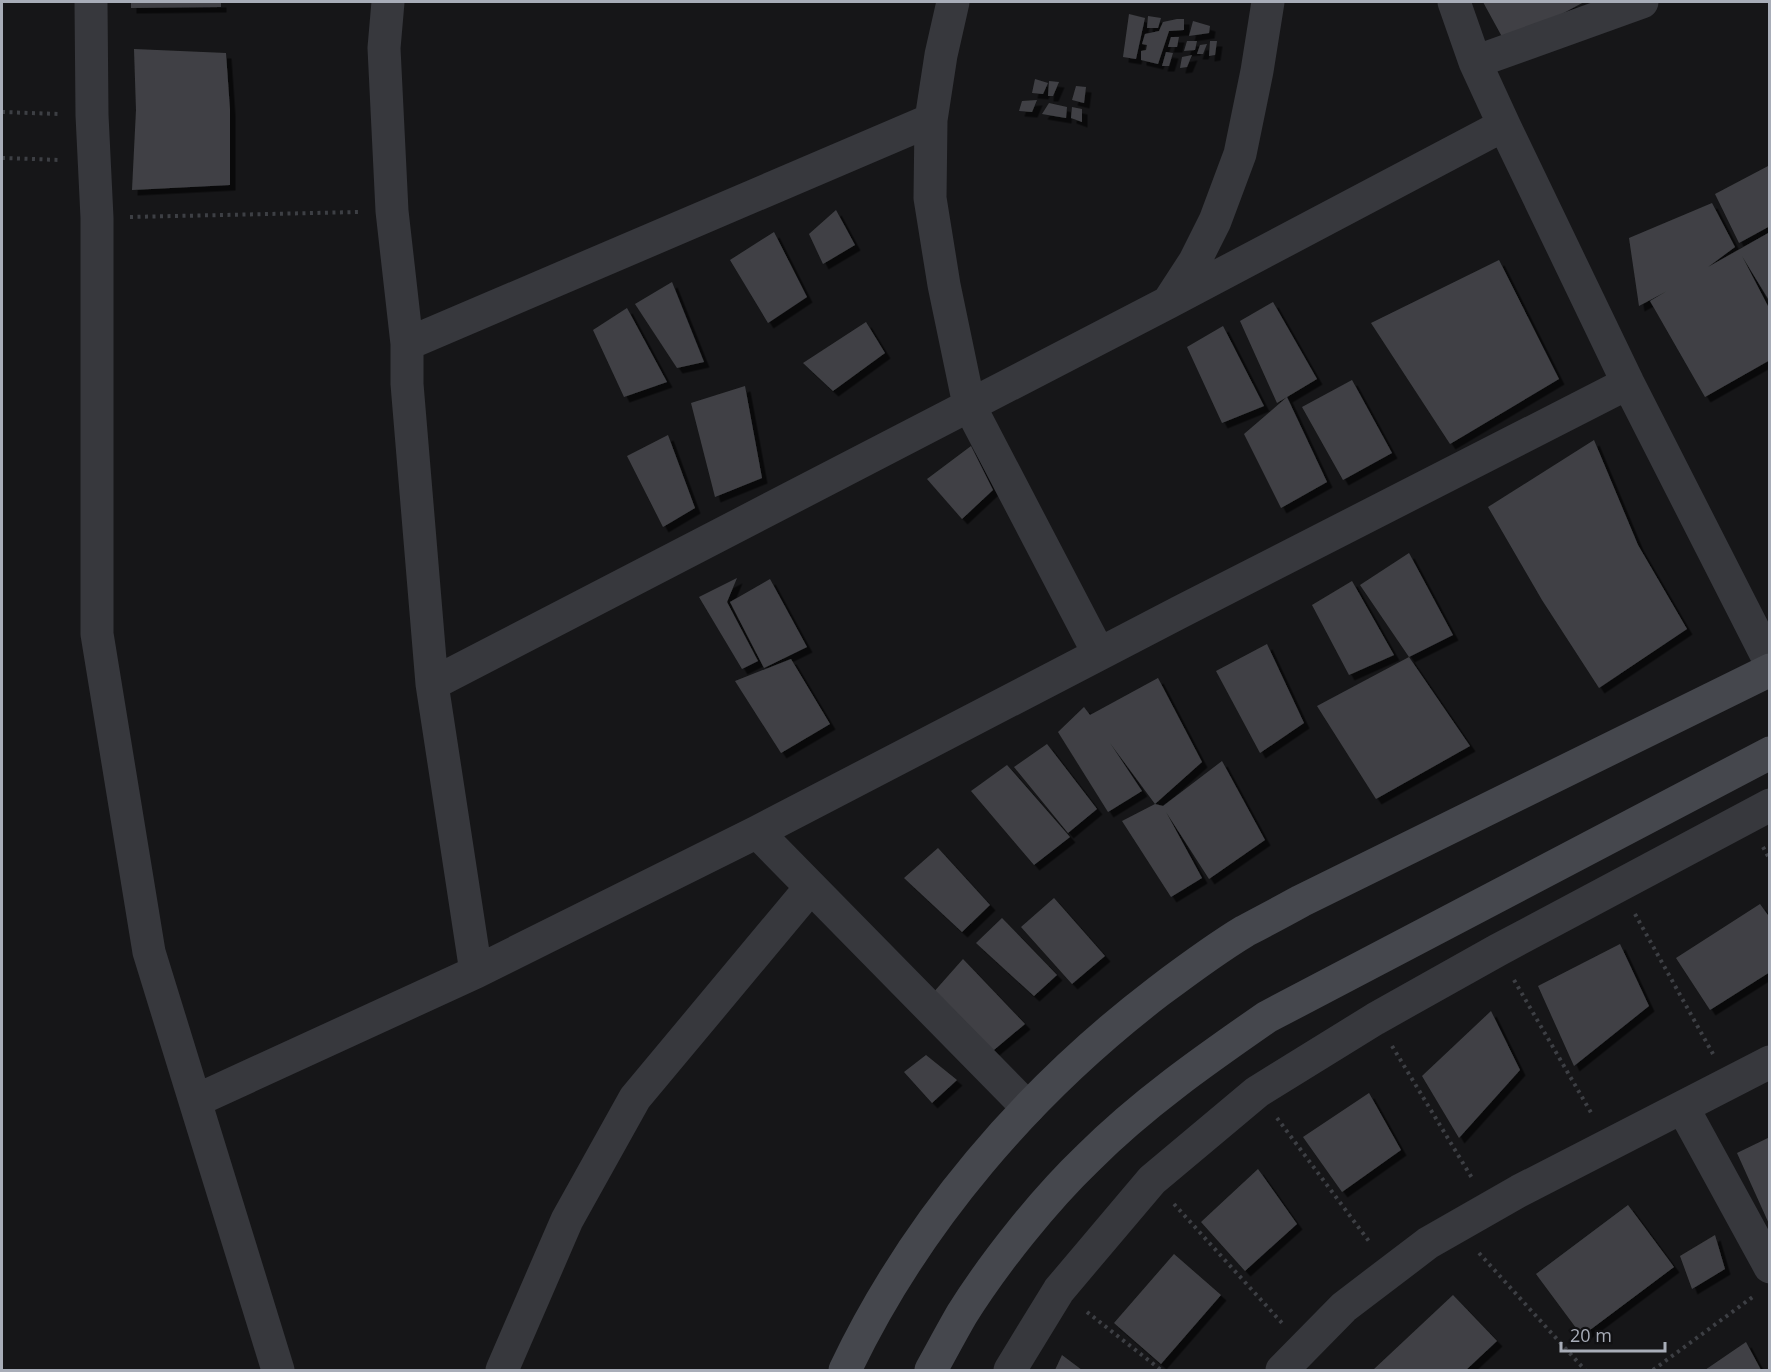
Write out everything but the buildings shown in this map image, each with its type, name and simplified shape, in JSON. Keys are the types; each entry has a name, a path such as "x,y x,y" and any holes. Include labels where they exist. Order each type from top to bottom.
{"street":[{"path":"91,2 92,115 97,218 97,634 149,952 278,1371"},
{"path":"388,2 384,48 392,211 407,344 407,384 432,684 476,972"},
{"path":"953,2 941,55 931,120 930,198 944,285 969,405 1099,654"},
{"path":"1169,302 1195,261 1215,221 1240,153 1268,2"},
{"path":"1454,2 1475,62 1504,125 1628,383 1770,662"},
{"path":"1475,62 1642,2"},
{"path":"407,344 931,120"},
{"path":"432,684 1169,302 1504,125"},
{"path":"195,1101 476,972 757,832 1628,383"},
{"path":"845,1371 886,1295 924,1235 978,1164 1067,1068 1123,1019 1182,973 1244,932 1301,901 1770,670"},
{"path":"931,1371 962,1314 1042,1207 1087,1158 1203,1060 1267,1017 1770,753"},
{"path":"1010,1371 1059,1290 1152,1180 1257,1092 1375,1019 1498,950 1770,805"},
{"path":"757,832 1028,1108"},
{"path":"502,1371 567,1220 635,1098 811,887"},
{"path":"1282,1371 1344,1307 1428,1243 1490,1207 1770,1062"},
{"path":"1683,1108 1765,1279"}],"path":[{"path":"2,112 92,115"},
{"path":"2,158 94,162"},
{"path":"97,218 392,211"},
{"path":"1620,885 1729,1084"},
{"path":"1498,950 1610,1146"},
{"path":"1375,1019 1490,1207"},
{"path":"1257,1092 1391,1271"},
{"path":"1152,1180 1304,1348"},
{"path":"1455,1227 1585,1371"},
{"path":"1653,1371 1765,1279"},
{"path":"1059,1290 1161,1371"}]}
